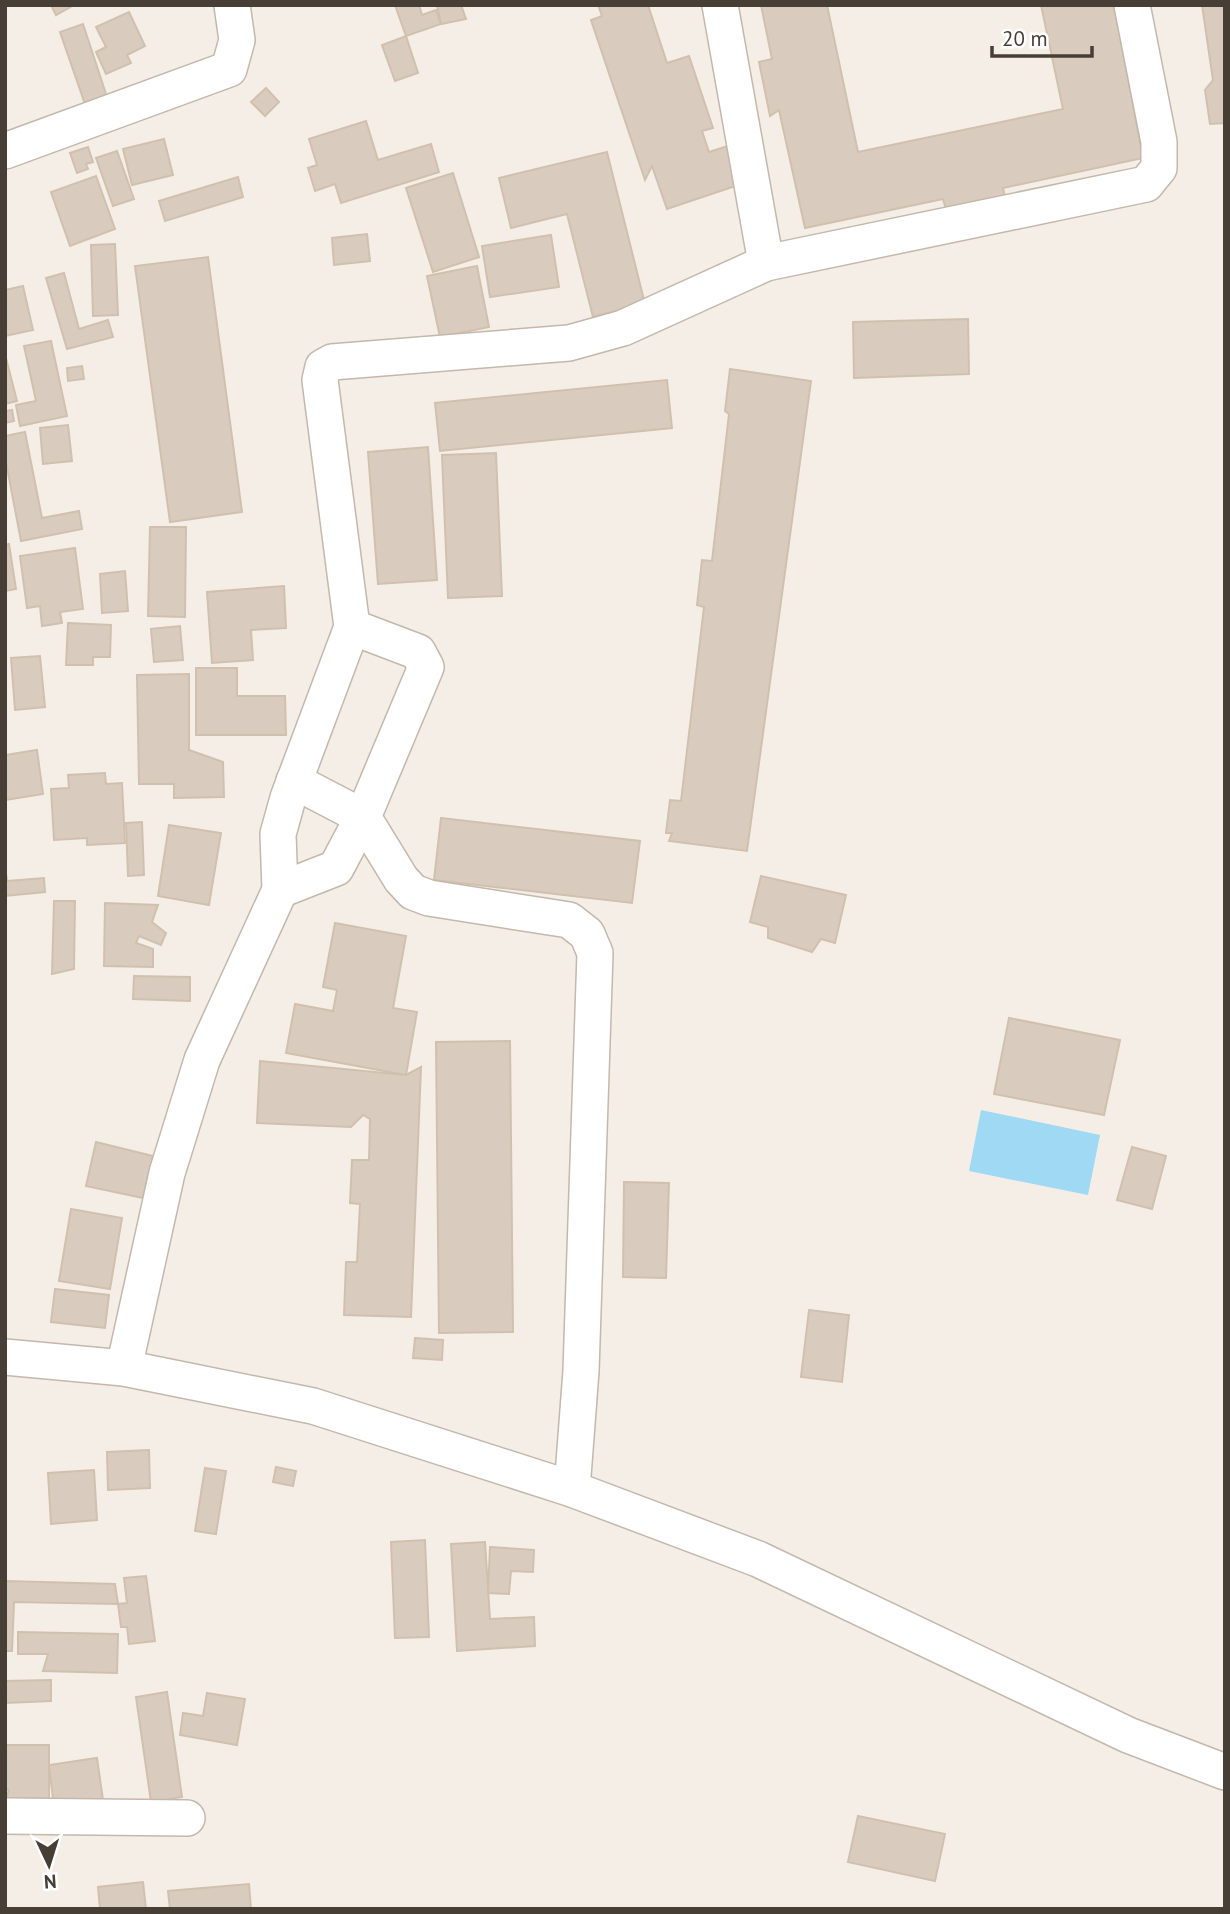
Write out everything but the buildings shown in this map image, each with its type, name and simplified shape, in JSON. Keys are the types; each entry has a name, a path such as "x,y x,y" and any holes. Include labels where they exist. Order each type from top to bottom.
{"street":[{"path":"5,151 229,69 237,40 232,5"},
{"path":"720,5 766,263"},
{"path":"124,1368 167,1173 202,1060 280,890 278,834 294,781 352,627 320,380 323,367 332,362 569,343 623,328 766,263 1146,184 1158,168 1160,142 1132,5"},
{"path":"280,890 336,868 363,817 426,667 418,652 352,627"},
{"path":"294,781 363,817 401,879 413,892 429,898 569,920 587,934 595,953 581,1371 572,1489"},
{"path":"5,1357 124,1368 313,1406 572,1489 758,1559 1128,1735 1225,1772"},
{"path":"5,1816 187,1818"}],"water":[{"path":"981,1110 1100,1135 1088,1195 969,1171"}]}
